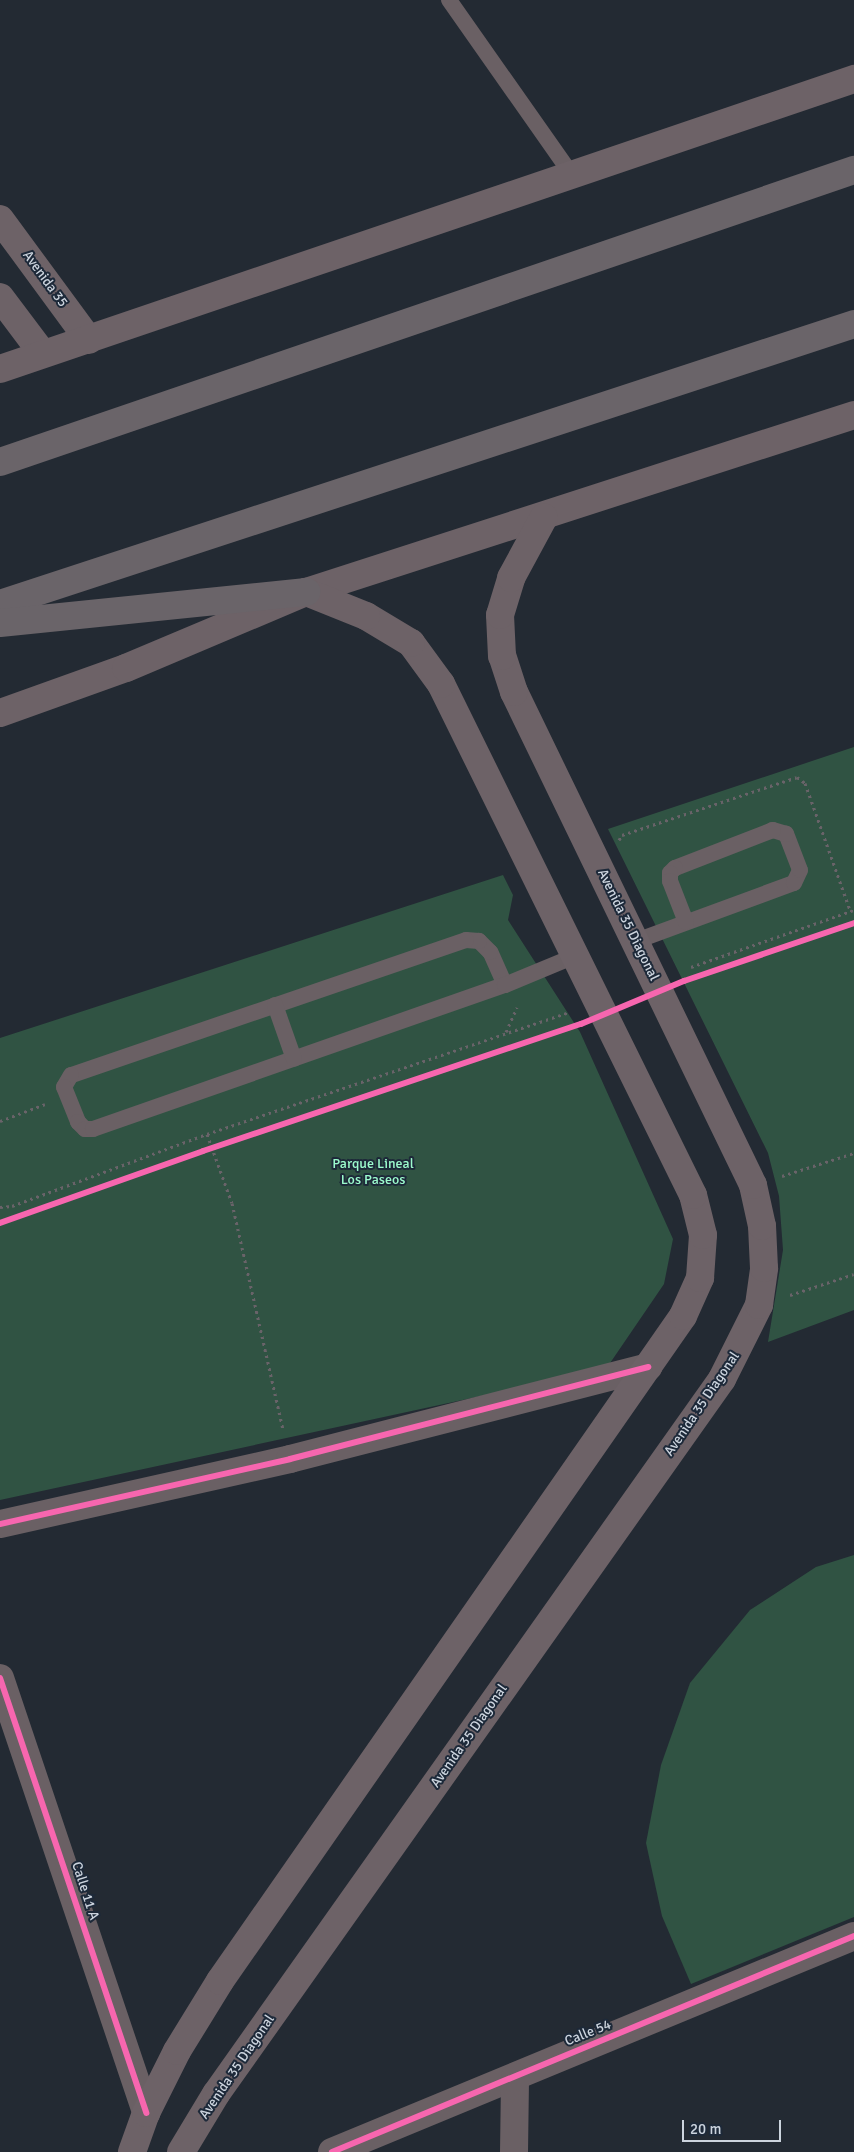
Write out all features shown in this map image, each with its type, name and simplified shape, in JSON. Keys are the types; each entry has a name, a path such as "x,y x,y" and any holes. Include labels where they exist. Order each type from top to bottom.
{"highway":[{"path":"0,462 854,170"},
{"path":"0,604 854,324"},
{"path":"0,623 306,592"}],"main road":[{"path":"0,369 854,79"},
{"name":"Avenida 35","path":"0,219 89,340"},
{"path":"0,297 43,354"},
{"path":"0,713 126,668 306,592 544,517 854,415"},
{"name":"Avenida 35 Diagonal","path":"181,2152 216,2094 722,1379 759,1305 764,1268 762,1226 753,1186 514,692 502,656 500,615 511,578 544,517"},
{"path":"132,2152 146,2113 177,2051 220,1981 683,1316 700,1278 703,1235 692,1195 441,684 411,643 366,616 306,592"}],"street":[{"path":"0,1524 290,1459 648,1367"},
{"name":"Calle 11 A","path":"0,1678 146,2113"},
{"name":"Calle 54","path":"332,2152 854,1936"},
{"path":"514,2152 515,2076"}],"lane":[{"path":"449,0 572,175"},
{"path":"636,941 794,883 800,870 786,834 773,830 675,868 670,873 670,880 686,922"},
{"path":"505,985 490,952 479,941 466,940 70,1076 64,1087 66,1097 78,1122 93,1130 505,985 575,956"},
{"path":"275,1005 294,1059"}],"path":[{"path":"619,839 622,835 797,777 806,783 852,910 691,967"},
{"path":"0,1207 12,1206 207,1134 572,1011"},
{"path":"0,1121 66,1097"},
{"path":"207,1134 232,1203 290,1459"},
{"path":"203,1151 220,1146"},
{"path":"753,1186 854,1153"},
{"path":"759,1305 854,1274"}],"green space":[{"path":"854,747 854,1310 768,1342 783,1250 779,1196 768,1153 608,829"},
{"name":"Parque Lineal Los Paseos","path":"503,875 513,895 508,920 580,1032 673,1239 664,1284 606,1369 0,1500 0,1038"},
{"path":"854,1555 854,1917 691,1984 662,1916 646,1843 661,1765 690,1683 750,1610 816,1567"}],"cycle path":[{"path":"0,1223 203,1151 581,1024 684,981 854,923"},
{"path":"0,1524 290,1459 648,1367"},
{"path":"0,1678 146,2113"},
{"path":"332,2152 854,1936"}]}
